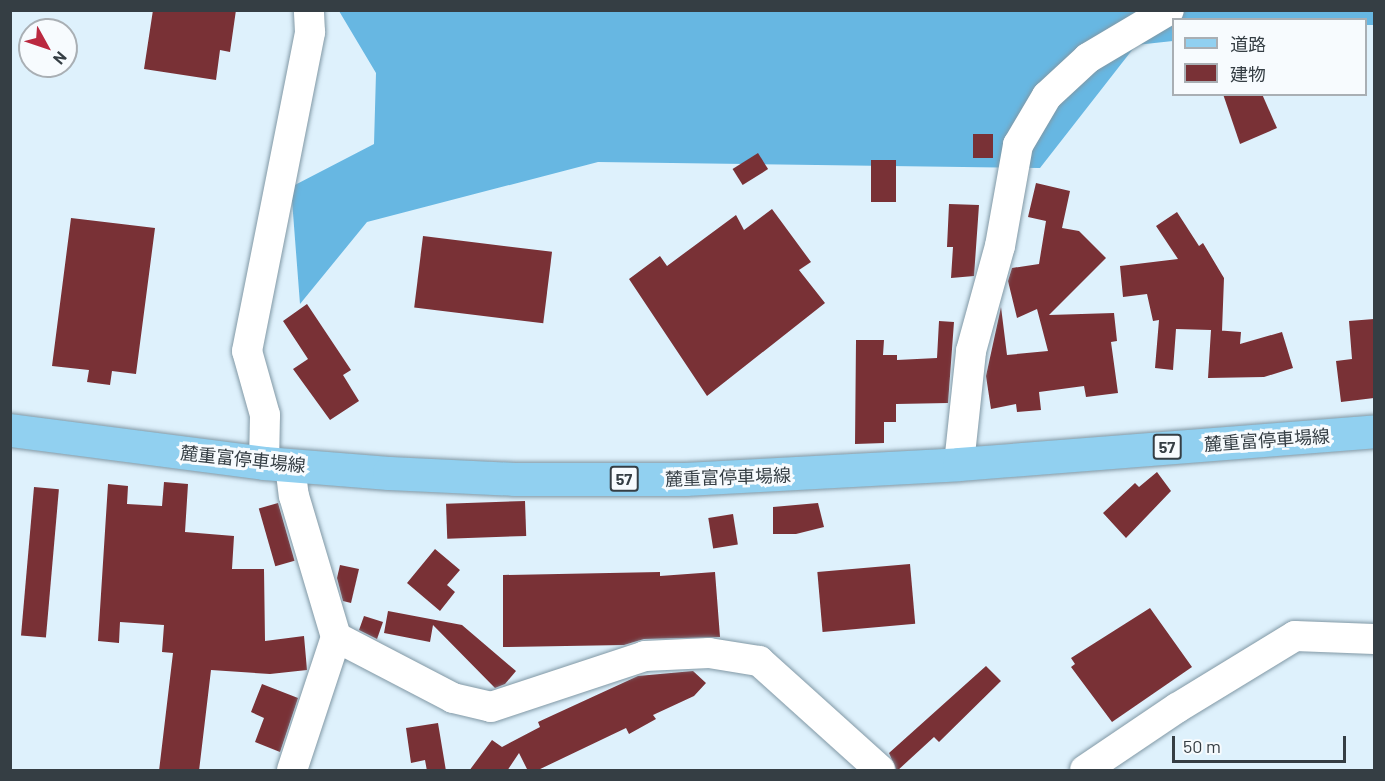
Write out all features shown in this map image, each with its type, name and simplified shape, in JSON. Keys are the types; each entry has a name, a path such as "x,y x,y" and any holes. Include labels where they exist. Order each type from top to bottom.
{"main road":[{"name":"麓重富停車場線","path":"10,430 277,464 514,479 685,480 959,464 1374,431"}],"street":[{"path":"292,771 336,637 294,496 277,464 247,351 310,32 309,10"},
{"path":"959,464 972,351 1000,246 1018,145 1047,96 1088,58 1169,10"},
{"path":"1085,771 1177,708 1295,636 1374,639"},
{"path":"336,637 453,698 490,707 645,656 709,653 759,661 880,771"}],"shaded area":[{"path":"339,11 1374,11 1374,25 1367,25 1367,18 1172,18 1172,41 1136,45 1040,168 598,162 367,222 300,304 291,187 374,144 376,73"}],"building":[{"path":"153,10 236,10 230,52 220,50 216,80 144,69"},
{"path":"1224,96 1263,96 1277,128 1240,144"},
{"path":"973,134 993,134 993,158 973,158"},
{"path":"758,153 768,169 743,185 733,169"},
{"path":"871,160 896,160 896,202 871,202"},
{"path":"1036,183 1070,191 1062,228 1079,231 1106,258 1049,315 1114,313 1117,341 1111,342 1118,393 1086,397 1084,386 1039,392 1041,410 1017,412 1016,404 991,409 986,376 1001,307 1007,355 1048,351 1037,309 1017,318 1008,281 1012,268 1039,264 1046,221 1028,217"},
{"path":"949,204 979,205 974,276 951,278 953,247 947,247"},
{"path":"772,209 811,262 799,270 825,303 707,396 629,279 660,256 667,266 736,215 744,230"},
{"path":"1177,212 1199,246 1203,243 1224,278 1222,331 1241,332 1240,344 1282,332 1293,368 1264,377 1208,378 1211,330 1176,329 1173,370 1155,368 1159,320 1153,321 1147,294 1123,297 1120,266 1178,259 1156,226"},
{"path":"71,218 155,228 136,374 112,371 110,385 87,382 89,370 52,366"},
{"path":"423,236 552,252 543,323 414,307"},
{"path":"307,304 351,370 343,375 359,401 330,420 293,369 308,359 283,321"},
{"path":"1374,319 1374,398 1341,402 1336,361 1352,359 1349,321"},
{"path":"939,321 954,322 948,403 896,404 896,422 884,422 884,443 855,444 856,340 884,340 883,355 897,355 897,360 937,358"},
{"path":"1157,472 1171,491 1126,538 1103,513 1135,483 1139,487"},
{"path":"164,482 188,484 185,532 234,536 232,569 264,569 265,641 304,636 307,670 270,674 211,670 199,771 159,771 173,653 162,652 164,625 120,622 119,643 98,641 108,484 128,486 127,504 162,506"},
{"path":"34,487 59,489 46,638 21,635"},
{"path":"525,501 526,536 447,539 446,504"},
{"path":"278,503 295,561 275,566 259,509"},
{"path":"818,503 824,527 796,534 773,534 773,507"},
{"path":"733,514 738,545 713,549 708,518"},
{"path":"435,549 460,570 447,585 455,592 440,611 407,583"},
{"path":"910,564 915,624 823,632 817,572"},
{"path":"340,565 359,569 351,603 343,601 337,578"},
{"path":"660,572 660,576 715,572 720,637 644,639 624,645 503,647 503,575"},
{"path":"1150,608 1192,667 1112,722 1071,667 1075,664 1071,658"},
{"path":"388,611 462,625 516,671 505,684 495,688 433,625 430,642 384,633"},
{"path":"364,616 383,622 377,639 359,630"},
{"path":"986,666 1001,681 939,742 934,737 897,771 889,753"},
{"path":"693,671 706,683 694,696 653,715 656,719 629,734 626,728 536,771 528,771 519,753 507,771 469,771 492,740 502,747 540,727 538,722 638,676"},
{"path":"262,684 298,698 280,752 255,742 264,718 251,712"},
{"path":"438,723 446,771 427,771 425,760 411,763 406,728"}]}
